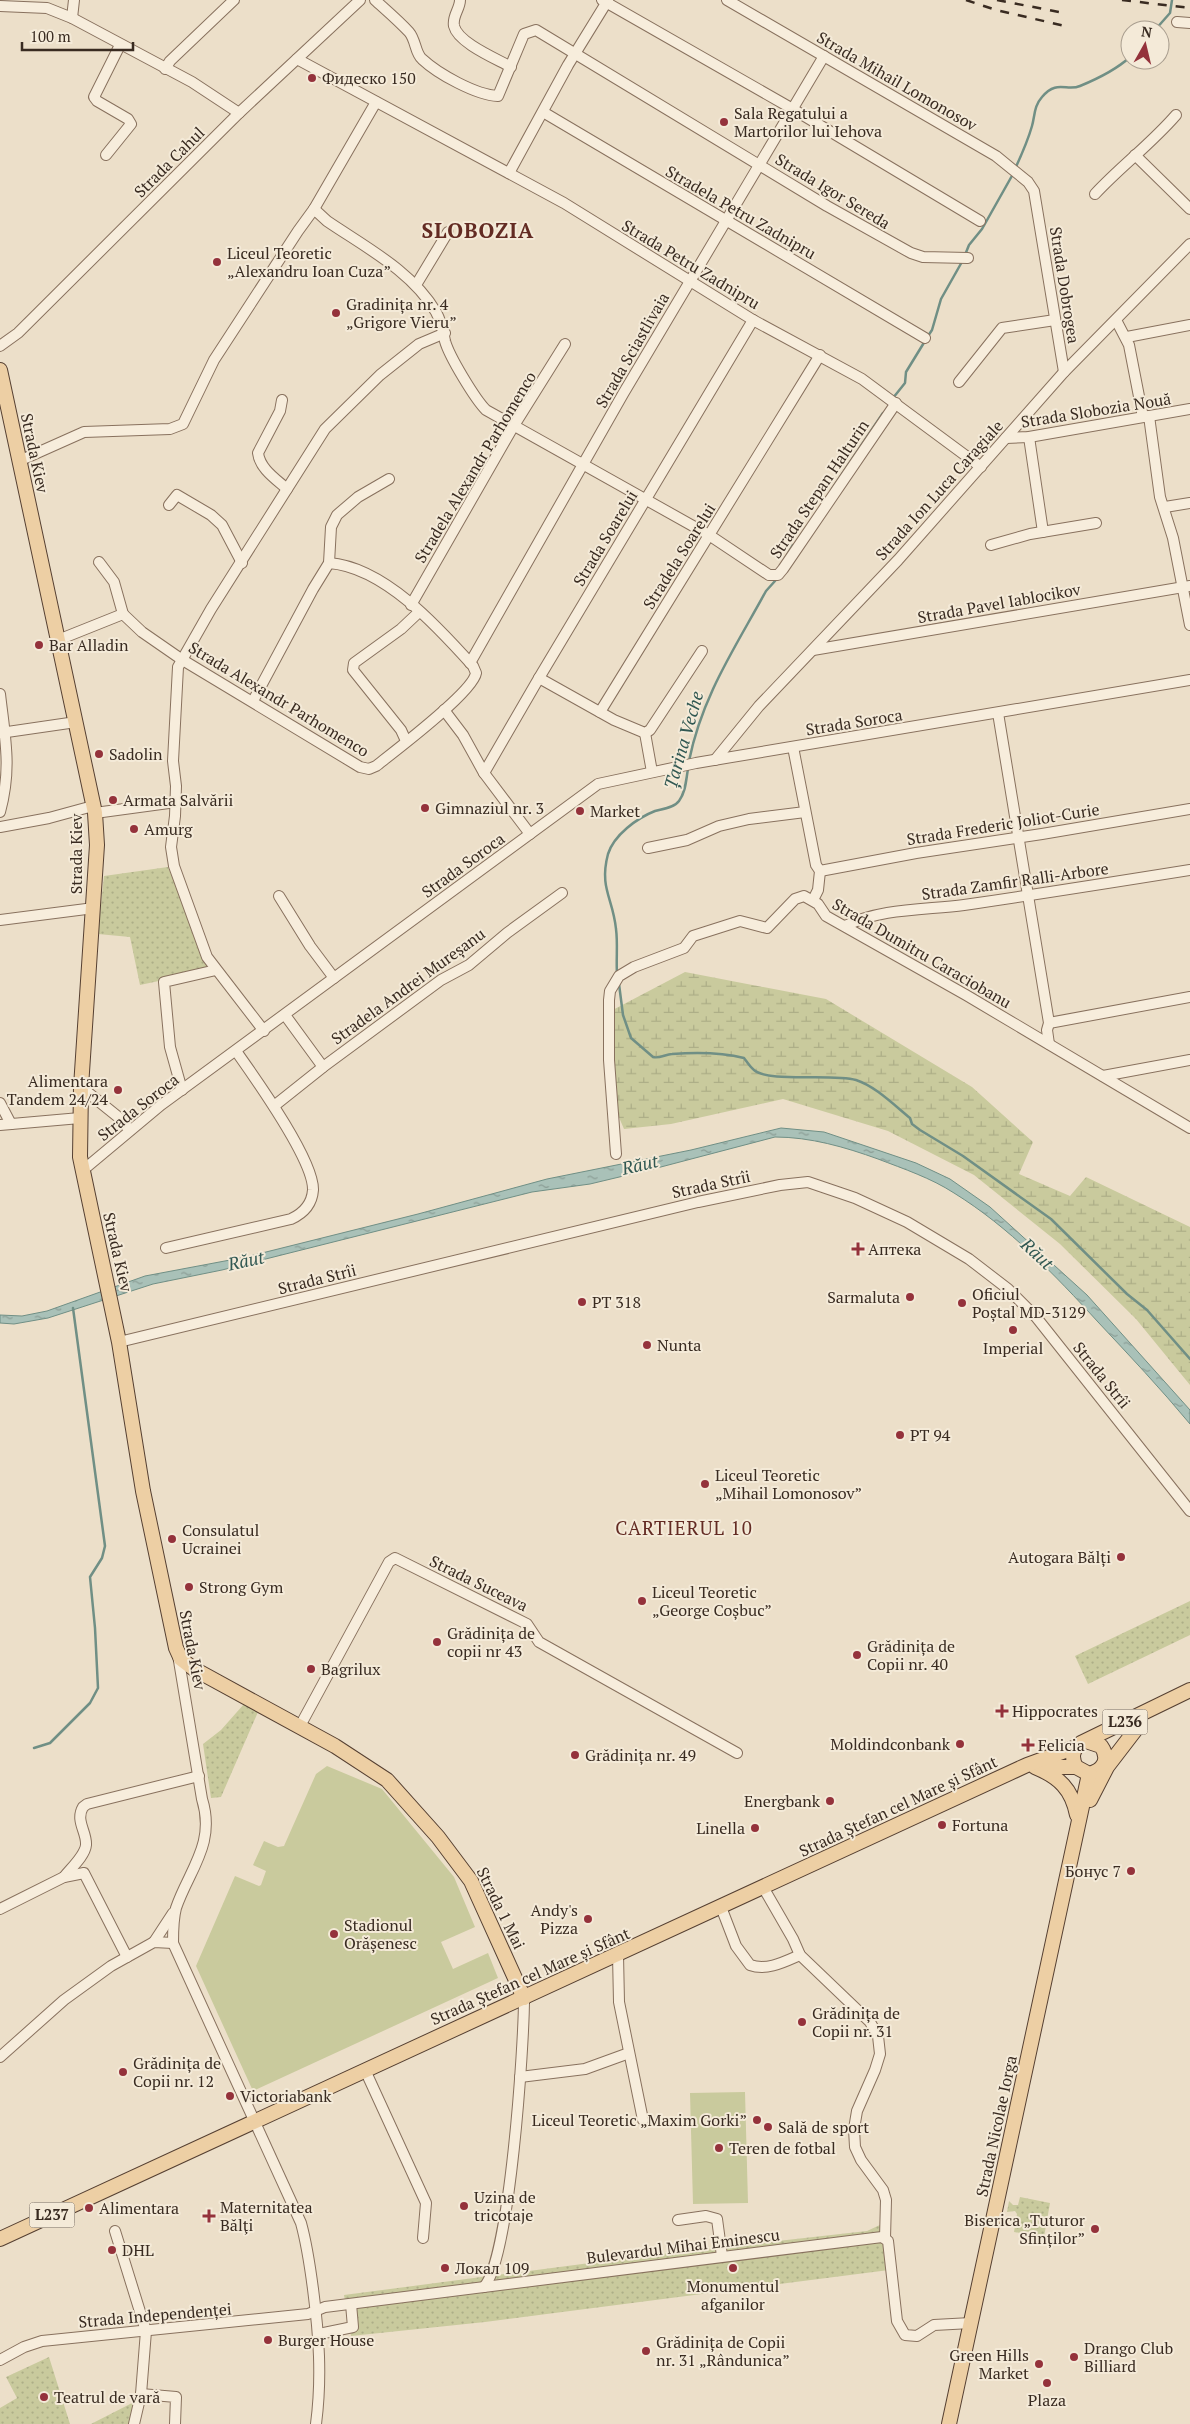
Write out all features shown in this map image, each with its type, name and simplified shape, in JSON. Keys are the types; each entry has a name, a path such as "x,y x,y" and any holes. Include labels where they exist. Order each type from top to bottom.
{"main road":[{"name":"Strada Kiev","path":"0,370 94,810 97,844 81,1087 82,1171 120,1342 143,1491 178,1654"},
{"name":"Strada 1 Mai","path":"178,1654 194,1669 300,1726 376,1770 387,1780 438,1837 476,1891 524,1998"},
{"name":"Strada Ștefan cel Mare și Sfânt","path":"0,2239 763,1887 1081,1744 1190,1690"},
{"name":"L236","path":"1083,1771 1100,1770 1105,1761 1140,1724 1165,1703"},
{"path":"1080,1816 1108,1767 1140,1724"},
{"name":"L236","path":"1081,1744 1092,1741 1101,1746 1105,1761"},
{"path":"1081,1744 1073,1760 1083,1771"},
{"path":"1031,1766 1050,1774 1064,1784 1072,1796 1080,1816"},
{"path":"1031,1766 1083,1771"},
{"name":"Strada Nicolae Iorga","path":"949,2424 1080,1816 1083,1771"}],"street":[{"path":"72,18 74,0"},
{"path":"165,69 170,61 234,0"},
{"name":"Strada Cahul","path":"0,346 18,333 239,113 360,0"},
{"path":"375,0 408,31 415,41 421,59 440,73 472,88 498,96 511,67 479,50 459,35 454,26 460,0"},
{"name":"Strada Mihail Lomonosov","path":"726,0 996,156 1028,182 1034,191 1036,204"},
{"path":"509,172 605,1 791,108 980,221"},
{"path":"0,6 47,8 72,18 192,82 239,113"},
{"path":"1177,22 1190,23"},
{"name":"Strada Igor Sereda","path":"511,67 524,34 536,30 911,254 923,257 968,258"},
{"path":"106,155 131,124 128,119 97,101 94,97 120,45"},
{"name":"Strada Sciastlivaia","path":"470,663 689,282 791,108 824,56"},
{"name":"Strada Petru Zadnipru","path":"297,59 564,203 753,320 820,354 862,379 981,467"},
{"path":"19,461 84,432 170,429 182,424 214,360 294,236 314,209 376,102"},
{"name":"Stradela Petru Zadnipru","path":"543,112 925,338"},
{"path":"1095,194 1135,155 1157,137 1176,115"},
{"path":"1135,155 1190,209"},
{"name":"Strada Dobrogea","path":"1036,204 1064,372"},
{"path":"314,209 327,221 416,284 435,310 450,352 482,405 513,427 584,463 709,535"},
{"path":"416,284 448,232"},
{"name":"Strada Ion Luca Caragiale","path":"716,760 759,706 981,467 1064,372 1190,244"},
{"name":"Strada Soarelui","path":"484,773 753,320"},
{"path":"960,382 1002,328 1055,320"},
{"path":"1116,320 1127,337 1146,417 1160,497 1165,507 1186,586 1190,625"},
{"path":"1127,337 1190,325"},
{"path":"264,1031 216,970 203,949 193,915 174,866 170,847 176,802 173,739 176,673 181,659 325,429 390,367 419,344 444,333"},
{"name":"Stradela Alexandr Parhomenco","path":"406,741 396,723 352,666 415,608 513,427 565,344"},
{"name":"Stradela Soarelui","path":"600,712 820,354"},
{"path":"282,400 280,410 258,453 259,460 266,470 287,489"},
{"name":"Strada Stepan Halturin","path":"709,535 772,576 781,572 896,403"},
{"name":"Strada Slobozia Nouă","path":"1006,438 1029,437 1190,409"},
{"path":"1029,437 1043,532"},
{"path":"253,701 329,563 331,527 337,515 358,497 389,479"},
{"path":"169,505 177,495 211,515 228,534 242,563"},
{"path":"1165,507 1190,503"},
{"path":"991,545 1043,532 1096,523"},
{"path":"58,640 123,614 114,582 99,562"},
{"path":"329,563 350,566 367,573 415,608 470,663"},
{"name":"Strada Pavel Iablocikov","path":"813,650 1186,586"},
{"name":"Strada Alexandr Parhomenco","path":"123,614 142,632 181,659 364,769 373,768 444,710 474,680 475,671 470,663"},
{"path":"645,733 650,730 702,651"},
{"path":"539,678 600,712 645,733"},
{"name":"Strada Soroca","path":"82,1171 130,1130 182,1090 236,1052 588,789 606,781 696,763 1190,680"},
{"path":"0,694 8,765 5,793 0,812"},
{"path":"444,710 463,735 484,773 530,834"},
{"path":"998,713 1020,837 1049,1022 1047,1030 1049,1044"},
{"path":"3,733 76,722"},
{"path":"645,733 652,772"},
{"path":"793,747 816,865 820,871 818,890 813,900"},
{"path":"0,826 94,810 176,802"},
{"name":"Strada Frederic Joliot-Curie","path":"820,871 916,853 1190,809"},
{"path":"648,848 687,840 719,826 749,819 805,812"},
{"name":"Strada Zamfir Ralli-Arbore","path":"845,926 872,916 1190,870"},
{"name":"Stradela Andrei Mureșanu","path":"274,1106 323,1067 441,980 469,965 507,933 562,893"},
{"path":"279,896 310,946 334,978"},
{"name":"Strada Dumitru Caraciobanu","path":"616,1154 609,1060 608,1000 610,991 619,976 684,948 693,936 740,921 767,928 795,899 804,896 813,900 826,916 1187,1124"},
{"path":"0,920 94,908"},
{"path":"182,1090 170,1047 164,982 216,970"},
{"path":"1049,1022 1190,997"},
{"path":"285,1015 323,1067"},
{"path":"166,1248 291,1219 306,1209 312,1192 312,1181 304,1159 274,1106 236,1052"},
{"path":"1103,1076 1190,1060"},
{"path":"81,1087 117,1116 130,1130"},
{"path":"0,1103 5,1124 80,1118"},
{"name":"Strada Strîi","path":"120,1342 698,1202 780,1185 808,1182 855,1198 907,1222 969,1259 1008,1289 1040,1322 1190,1511"},
{"name":"Strada Suceava","path":"300,1726 389,1562 395,1558 527,1624 539,1642 737,1753"},
{"name":"Strada Kiev","path":"178,1654 202,1800 206,1814 199,1860 176,1910 173,1943 301,2223 309,2259 319,2334 320,2380 316,2424"},
{"path":"64,1877 85,1848 80,1818 82,1807 87,1804 199,1776"},
{"path":"0,1909 64,1877 81,1873 86,1875 127,1957"},
{"path":"763,1887 793,1938 800,1955 870,2022 878,2036 880,2054 857,2110 854,2129 855,2147 883,2190 886,2200 885,2238 888,2242 898,2321 905,2335 917,2336 934,2325 971,2323"},
{"path":"721,1907 736,1946 744,1960 750,1965 755,1967 779,1965 800,1955"},
{"path":"0,2057 64,2000 127,1957 154,1942 176,1910"},
{"path":"154,1942 173,1943"},
{"path":"618,1955 619,2002 644,2120"},
{"name":"Strada 1 Mai","path":"484,2287 492,2274 504,2218 520,2077 524,1998"},
{"path":"520,2077 585,2069 629,2053"},
{"path":"365,2070 426,2203 424,2238"},
{"path":"678,2220 706,2216 717,2219 722,2256"},
{"path":"115,2231 146,2331 141,2394 134,2424"},
{"name":"Bulevardul Mihai Eminescu","path":"316,2312 325,2307 722,2256 885,2238"},
{"path":"319,2334 353,2327 351,2304"},
{"name":"Strada Independenței","path":"0,2360 24,2347 42,2341 316,2312"},
{"path":"141,2394 176,2397 175,2424"}],"green space":[{"path":"168,867 210,970 140,985 130,937 98,934 104,876"},
{"path":"685,972 826,999 972,1087 1033,1142 1019,1174 1070,1196 1086,1177 1190,1227 1190,1385 1136,1319 1060,1244 974,1175 888,1131 783,1099 671,1124 624,1129 615,1108 607,1013"},
{"path":"1190,1601 1190,1635 1088,1684 1075,1656"},
{"path":"244,1704 258,1712 221,1797 211,1798 203,1744 221,1730"},
{"name":"Stadionul Orășenesc","path":"327,1766 382,1789 454,1877 475,1927 441,1942 453,1969 488,1953 498,1978 253,2091 196,1966 235,1876 259,1886 261,1885 266,1871 253,1865 264,1841 278,1847 284,1846 316,1774"},
{"name":"Teren de fotbal","path":"745,2092 748,2203 693,2204 690,2093"},
{"path":"1020,2197 1050,2203 1044,2237 1014,2232 1017,2214 1015,2211 1007,2212 1009,2201 1013,2205 1018,2205"},
{"path":"882,2224 889,2270 485,2322 351,2336 344,2295 651,2255 867,2231"},
{"path":"49,2357 70,2424 0,2424 0,2408 17,2398 6,2377"},
{"path":"134,2402 132,2424 91,2424"}],"water":[{"name":"Răut","path":"781,1128 824,1132 916,1163 950,1179 990,1207 1087,1295 1190,1410 1190,1424 1048,1269 1012,1236 974,1206 936,1183 878,1159 853,1150 788,1137 775,1137 590,1184 532,1192 222,1270 153,1284 48,1318 14,1324 0,1323 0,1315 22,1316 47,1311 145,1276 246,1257 418,1214 547,1179 691,1150"}],"waterway":[{"path":"1164,20 1170,13 1172,0"},
{"path":"1015,169 1032,126 1037,104 1047,92 1057,87 1071,88 1080,86 1120,65"},
{"path":"965,255 969,245 982,229 1013,174"},
{"path":"928,336 932,330 941,299 963,260"},
{"path":"893,398 905,383 906,372 925,341"},
{"path":"832,489 883,413"},
{"path":"783,562 793,545"},
{"name":"Țarina Veche","path":"689,761 702,715 721,673 766,591 775,581"},
{"name":"Țarina Veche","path":"617,974 616,929 605,876 608,854 615,840 627,828 648,814 671,807 677,803 683,794 688,769"},
{"path":"619,984 623,1015 631,1038 653,1057 690,1053 726,1055 744,1058 753,1069 762,1074 787,1077 845,1078 856,1080 877,1091 910,1118 912,1124 920,1130 963,1156 1051,1219 1127,1294 1147,1310 1190,1359"},
{"path":"34,1748 50,1743 90,1703 98,1688 90,1577 102,1558 105,1546 73,1308"}],"railway":[{"path":"966,0 996,10 1065,26"},
{"path":"997,0 1059,12"},
{"path":"1122,0 1190,8"}],"place":[{"name":"Фидеско 150","path":"312,78"},
{"name":"Sala Regatului a Martorilor lui Iehova","path":"724,122"},
{"name":"Liceul Teoretic „Alexandru Ioan Cuza”","path":"217,262"},
{"name":"Gradinița nr. 4 „Grigore Vieru”","path":"336,313"},
{"name":"Bar Alladin","path":"39,645"},
{"name":"Sadolin","path":"99,754"},
{"name":"Armata Salvării","path":"113,800"},
{"name":"Gimnaziul nr. 3","path":"425,808"},
{"name":"Market","path":"580,811"},
{"name":"Amurg","path":"134,829"},
{"name":"Alimentara Tandem 24/24","path":"118,1090"},
{"name":"Аптека","path":"858,1249"},
{"name":"Sarmaluta","path":"910,1297"},
{"name":"PT 318","path":"582,1302"},
{"name":"Oficiul Poștal MD-3129","path":"962,1303"},
{"name":"Imperial","path":"1013,1330"},
{"name":"Nunta","path":"647,1345"},
{"name":"PT 94","path":"900,1435"},
{"name":"Liceul Teoretic „Mihail Lomonosov”","path":"705,1484"},
{"name":"Consulatul Ucrainei","path":"172,1539"},
{"name":"Autogara Bălți","path":"1121,1557"},
{"name":"Strong Gym","path":"189,1587"},
{"name":"Liceul Teoretic „George Coșbuc”","path":"642,1601"},
{"name":"Grădinița de copii nr 43","path":"437,1642"},
{"name":"Grădinița de Copii nr. 40","path":"857,1655"},
{"name":"Bagrilux","path":"311,1669"},
{"name":"Hippocrates","path":"1002,1711"},
{"name":"Moldindconbank","path":"960,1744"},
{"name":"Felicia","path":"1028,1745"},
{"name":"Grădinița nr. 49","path":"575,1755"},
{"name":"Energbank","path":"830,1801"},
{"name":"Fortuna","path":"942,1825"},
{"name":"Linella","path":"755,1828"},
{"name":"Бонус 7","path":"1131,1871"},
{"name":"Andy's Pizza","path":"588,1919"},
{"name":"Stadionul Orășenesc","path":"334,1934"},
{"name":"Grădinița de Copii nr. 31","path":"802,2022"},
{"name":"Grădinița de Copii nr. 12","path":"123,2072"},
{"name":"Victoriabank","path":"230,2096"},
{"name":"Liceul Teoretic „Maxim Gorki”","path":"757,2120"},
{"name":"Sală de sport","path":"768,2127"},
{"name":"Teren de fotbal","path":"719,2148"},
{"name":"Uzina de tricotaje","path":"464,2206"},
{"name":"Alimentara","path":"89,2208"},
{"name":"Maternitatea Bălţi","path":"209,2216"},
{"name":"Biserica „Tuturor Sfinților”","path":"1095,2229"},
{"name":"DHL","path":"112,2250"},
{"name":"Локал 109","path":"445,2268"},
{"name":"Monumentul afganilor","path":"733,2268"},
{"name":"Burger House","path":"268,2340"},
{"name":"Grădinița de Copii nr. 31 „Rândunica”","path":"646,2351"},
{"name":"Drango Club Billiard","path":"1074,2357"},
{"name":"Green Hills Market","path":"1039,2364"},
{"name":"Plaza","path":"1047,2383"},
{"name":"Teatrul de vară","path":"44,2397"}],"district":[{"name":"SLOBOZIA","path":"478,231"},
{"name":"CARTIERUL 10","path":"684,1528"}]}
